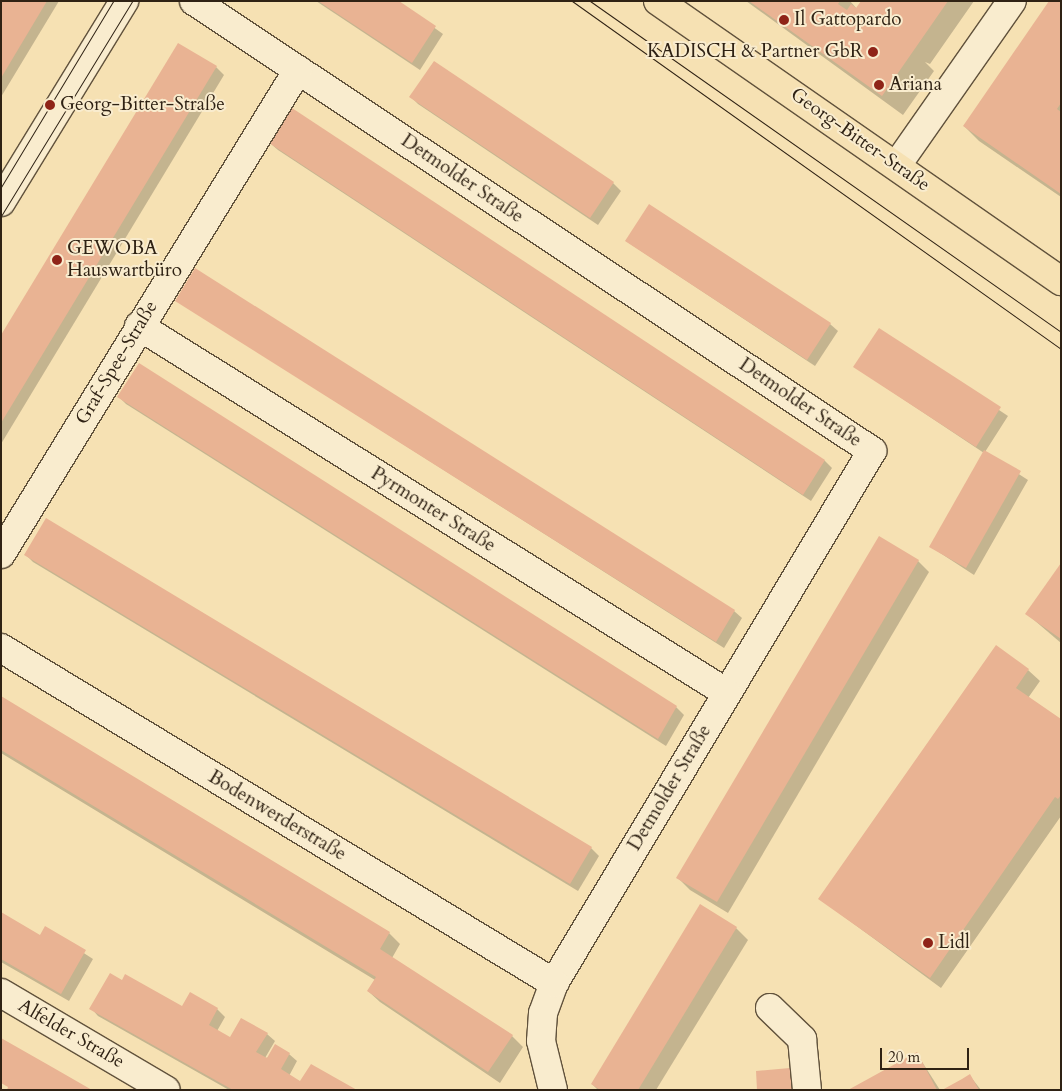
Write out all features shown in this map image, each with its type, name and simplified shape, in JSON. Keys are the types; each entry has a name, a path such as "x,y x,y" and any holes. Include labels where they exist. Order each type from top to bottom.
{"main road":[{"name":"Georg-Bitter-Straße","path":"658,1 897,165 1061,281"}],"street":[{"path":"1,202 124,1"},
{"name":"Detmolder Straße","path":"194,1 872,451 554,984 543,1013 541,1041 553,1090"},
{"path":"897,165 1012,1"},
{"name":"Graf-Spee-Straße","path":"1,554 139,326 298,70"},
{"name":"Pyrmonter Straße","path":"139,326 727,693"},
{"name":"Bodenwerderstraße","path":"1,648 554,984"},
{"name":"Alfelder Straße","path":"1,993 166,1090"},
{"path":"770,1008 802,1039 807,1090"}],"building":[{"path":"1,1 47,1 1,78"},
{"path":"318,1 399,1 436,26 412,63"},
{"path":"749,1 840,1 838,4 847,10 851,4 856,8 861,1 948,1 882,96"},
{"path":"1049,1 1061,1 1061,103 1057,109 1061,112 1061,194 963,126"},
{"path":"178,43 217,66 1,423 1,335"},
{"path":"434,61 614,182 590,218 409,97"},
{"path":"292,108 825,460 803,495 269,143"},
{"path":"649,204 831,323 807,360 625,241"},
{"path":"195,268 735,610 716,642 175,301"},
{"path":"879,328 1001,407 976,447 853,367"},
{"path":"139,363 677,706 658,739 117,397"},
{"path":"984,450 1021,471 966,568 929,547"},
{"path":"46,518 592,847 570,884 24,555"},
{"path":"879,536 919,560 717,902 676,878"},
{"path":"1061,563 1061,639 1025,614"},
{"path":"996,645 1029,669 1016,688 1061,719 1061,795 1058,799 1055,797 930,978 818,899"},
{"path":"1,696 390,932 380,949 513,1035 488,1072 367,991 376,977 1,750"},
{"path":"700,904 737,927 638,1090 600,1090 591,1084"},
{"path":"1,912 40,935 45,926 86,950 61,994 1,959"},
{"path":"110,973 122,980 125,974 182,1006 190,992 218,1008 209,1025 230,1037 241,1018 268,1033 256,1052 267,1058 275,1044 290,1053 281,1069 300,1081 311,1064 357,1090 233,1090 89,1009"},
{"path":"1,1038 92,1090 7,1090 8,1087 1,1083"},
{"path":"917,1052 937,1090 848,1090"},
{"path":"790,1068 792,1090 757,1090 756,1071"},
{"path":"970,1074 979,1090 942,1090 962,1079"}],"tram line":[{"path":"1,187 113,1"},
{"path":"1,216 132,1"},
{"path":"572,1 1061,349"},
{"path":"590,1 1061,332"}],"place":[{"name":"Il Gattopardo","path":"784,20"},
{"name":"KADISCH & Partner GbR","path":"873,52"},
{"name":"Ariana","path":"879,85"},
{"name":"Georg-Bitter-Straße","path":"50,105"},
{"name":"GEWOBA Hauswartbüro","path":"57,260"},
{"name":"Lidl","path":"928,943"}]}
